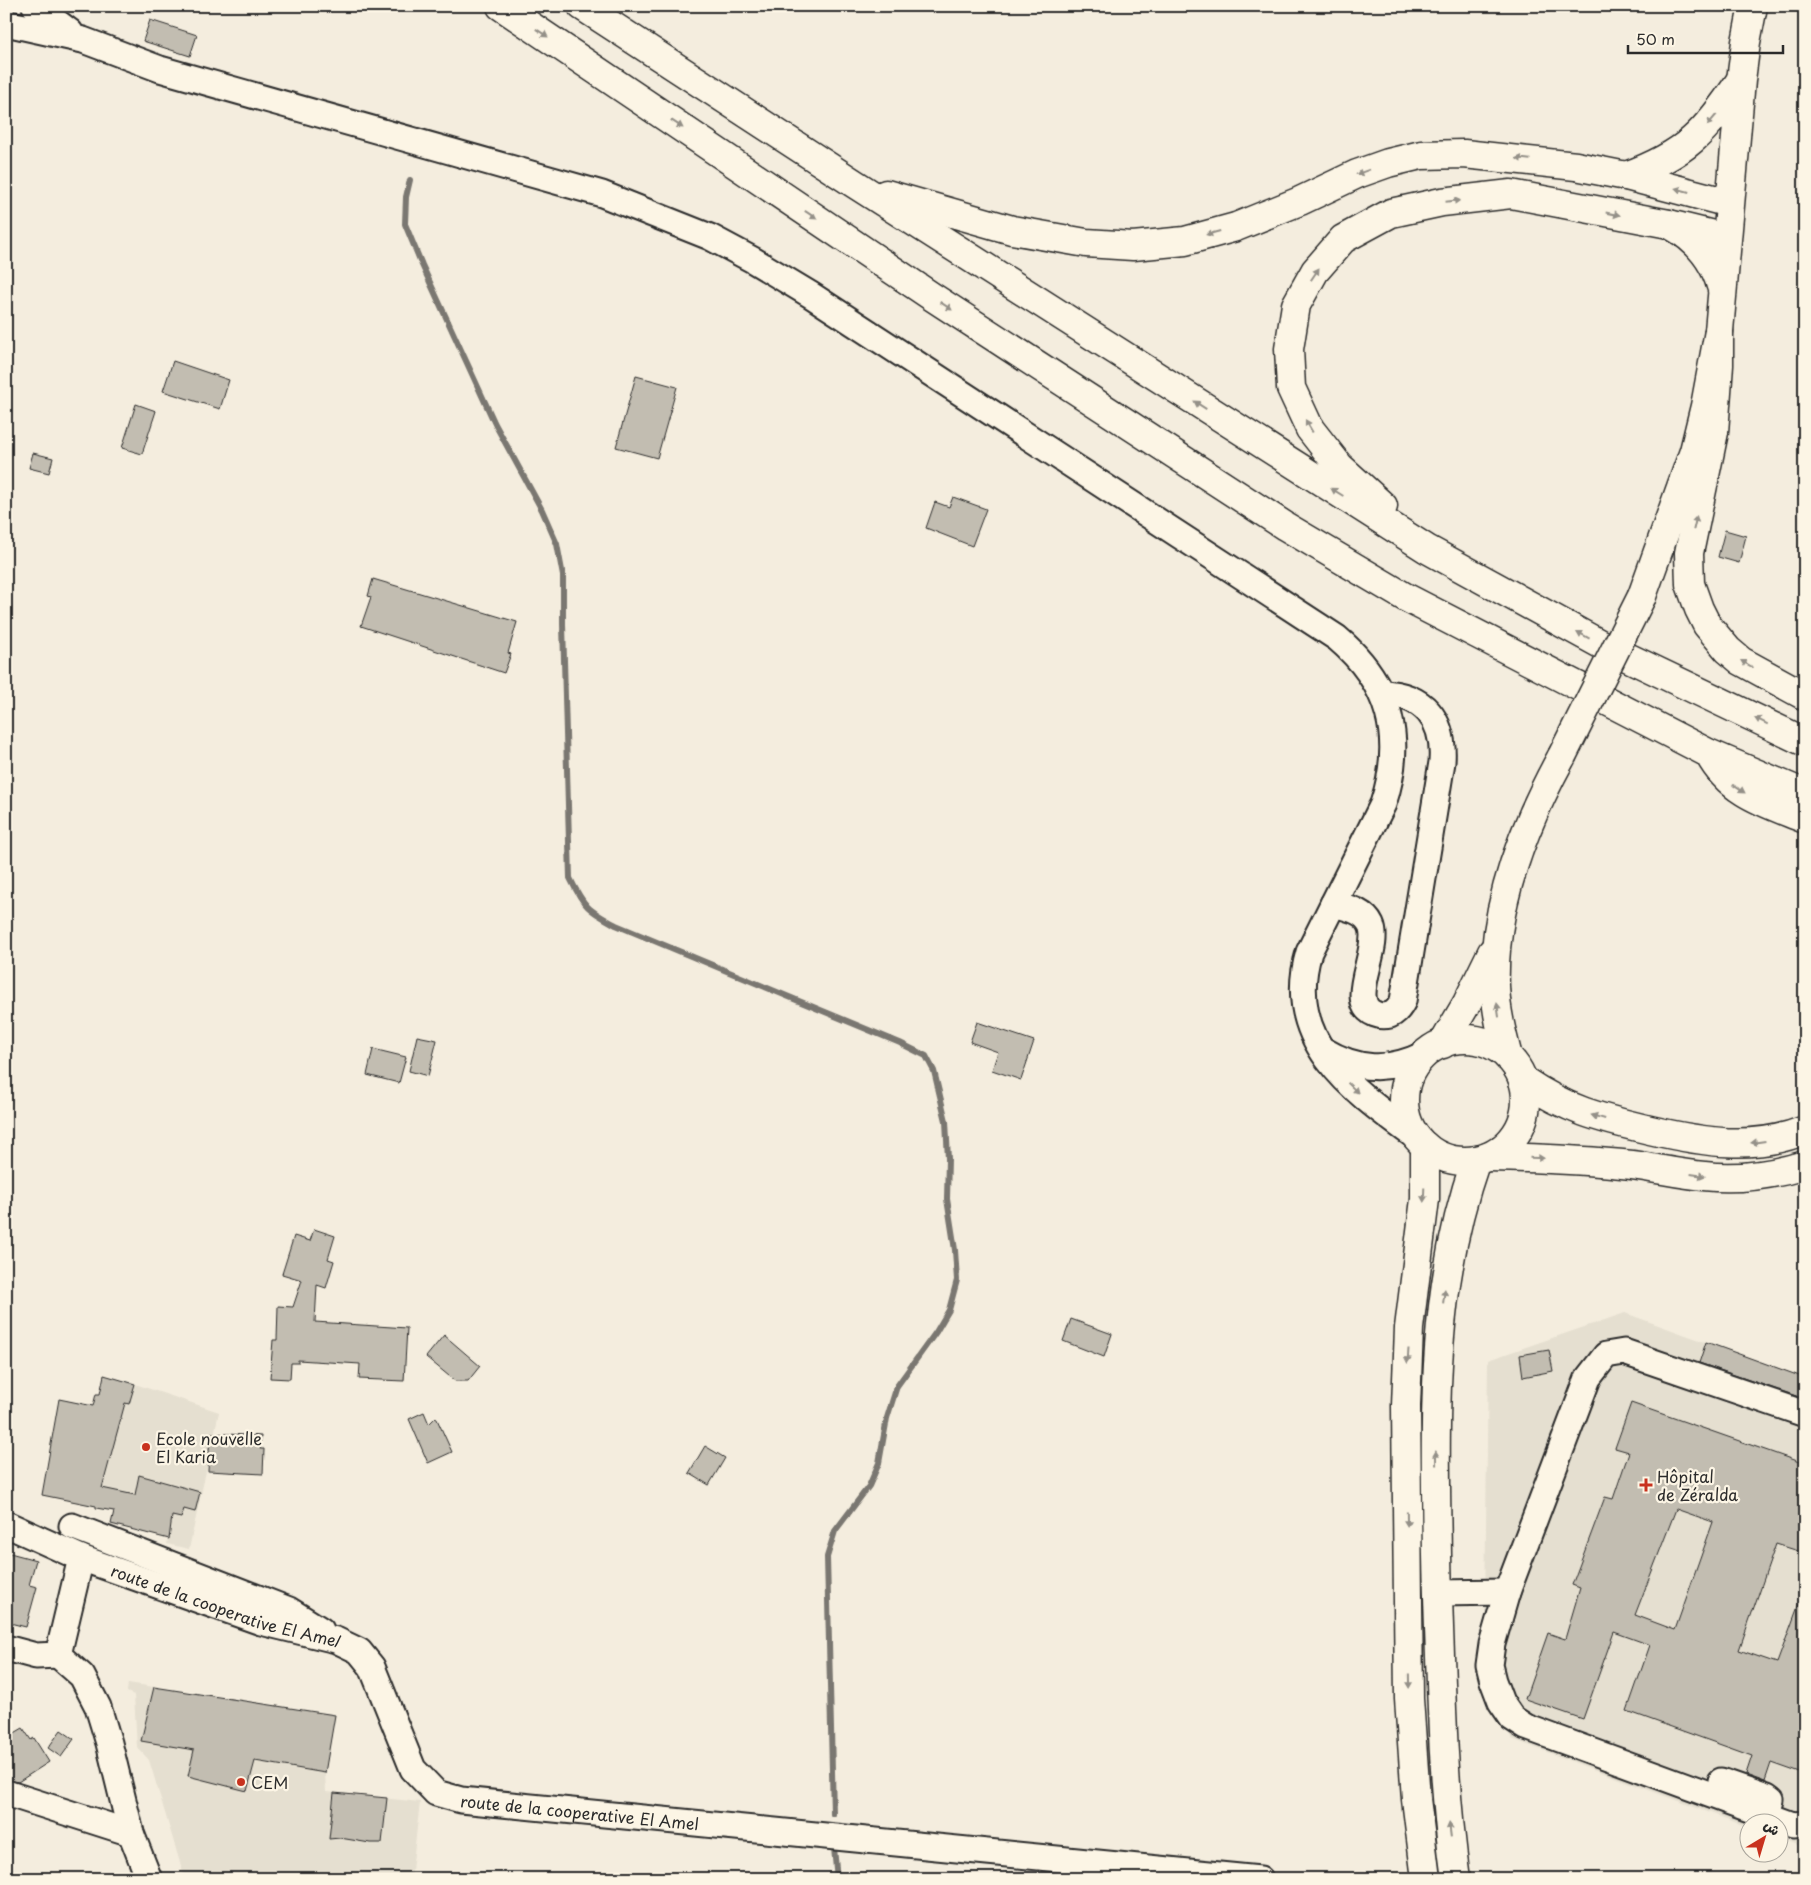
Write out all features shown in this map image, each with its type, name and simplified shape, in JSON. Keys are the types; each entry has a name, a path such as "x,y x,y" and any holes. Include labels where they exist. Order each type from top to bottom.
{"main road":[{"path":"501,6 931,296 1285,526 1405,597 1708,753 1805,794"},
{"path":"582,6 855,184 1427,549 1604,646 1805,742"},
{"path":"1508,1057 1498,1011 1495,979 1497,939 1512,871 1534,812 1642,596 1694,451 1705,406 1718,331 1741,80 1753,6"},
{"path":"1626,176 1654,166 1679,152 1701,133 1720,111 1741,80"},
{"path":"855,184 1012,230 1086,243 1133,246 1184,241 1236,227 1300,201 1357,174 1388,163 1421,155 1464,154 1576,166 1626,176 1729,203"},
{"path":"1427,549 1339,466 1310,429 1291,388 1289,349 1296,305 1315,272 1343,239 1391,213 1442,202 1510,194 1669,224 1726,238"},
{"path":"1669,224 1693,240 1703,250 1718,275 1722,289"},
{"path":"1718,331 1719,373 1714,432 1689,553 1690,584 1707,625 1728,650 1741,661 1805,696"},
{"path":"1708,753 1720,773 1737,788 1805,819"},
{"path":"1497,939 1471,996 1434,1049 1411,1073 1406,1084 1405,1108 1412,1131 1422,1143 1436,1154 1449,1159 1463,1161 1482,1159 1585,1160 1703,1176 1730,1177 1782,1172 1805,1165"},
{"path":"1434,1049 1454,1040 1478,1041 1499,1050 1508,1057 1516,1068 1526,1093 1526,1106 1521,1125 1510,1142 1500,1151 1482,1159 1455,1231 1444,1292 1440,1330 1436,1405 1437,1593 1443,1757 1456,1879"},
{"path":"1522,1080 1548,1097 1585,1114 1688,1139 1712,1142 1758,1142 1780,1138 1805,1130"},
{"path":"1422,1143 1424,1208 1409,1328 1406,1435 1409,1708 1416,1799 1425,1878"}],"street":[{"path":"35,6 83,40"},
{"path":"6,23 83,40 160,69 602,194 726,244 819,300 1337,638 1353,651 1366,667 1381,693 1391,723 1394,744 1393,764 1390,785 1383,804 1309,952 1302,984 1306,1017 1322,1050 1341,1077 1353,1089 1422,1143"},
{"path":"1333,904 1358,912 1369,921 1373,928 1374,942 1362,997 1372,1013 1391,1015 1403,1001 1443,748 1441,734 1436,722 1427,710 1405,696 1381,693"},
{"path":"1322,1050 1350,1064 1381,1067 1397,1066 1434,1049"},
{"path":"1805,1414 1624,1352 1606,1355 1588,1378 1507,1592 1492,1644 1490,1665 1493,1681 1501,1702 1512,1718 1526,1727 1793,1825 1805,1824"},
{"name":"route de la cooperative El Amel","path":"6,1524 81,1558 262,1622 336,1640 359,1651 372,1667 413,1769 436,1793 461,1800 1260,1879"},
{"path":"72,1526 289,1610 336,1640"},
{"path":"58,1655 81,1558"},
{"path":"1437,1593 1507,1592"},
{"path":"6,1648 36,1656 58,1655 82,1676 98,1707 109,1743 131,1833 149,1879"},
{"path":"6,1793 131,1833"}],"shaded area":[{"name":"Hôpital de Zéralda","path":"1625,1313 1805,1378 1805,1848 1788,1841 1788,1812 1738,1812 1738,1823 1512,1739 1484,1695 1488,1360"},
{"name":"Ecole nouvelle El Karia","path":"104,1375 219,1412 189,1549 167,1544 168,1539 111,1524 114,1512 96,1508 97,1498 72,1482 96,1394 100,1394"},
{"name":"CEM","path":"128,1683 335,1715 325,1773 326,1792 420,1802 411,1879 185,1879 149,1760 137,1747 134,1695 127,1692"}],"building":[{"path":"150,20 197,35 190,56 143,41"},
{"path":"173,361 229,380 220,409 163,391"},
{"path":"636,376 677,387 657,458 616,447"},
{"path":"136,404 156,411 142,454 122,448"},
{"path":"33,453 53,458 49,473 29,468"},
{"path":"953,497 986,509 972,546 926,528 935,502 949,507"},
{"path":"1725,530 1746,536 1739,563 1718,557"},
{"path":"373,579 517,622 508,653 511,654 504,673 361,626 371,597 368,596"},
{"path":"977,1022 1034,1041 1021,1080 992,1070 998,1052 970,1042"},
{"path":"417,1036 437,1040 428,1076 409,1071"},
{"path":"373,1049 406,1057 399,1083 367,1075"},
{"path":"314,1229 335,1236 328,1259 334,1261 326,1288 317,1285 315,1322 407,1328 404,1381 359,1379 360,1364 298,1360 298,1363 291,1363 290,1379 270,1378 273,1340 277,1340 278,1306 293,1307 302,1280 282,1274 294,1236 310,1241"},
{"path":"1071,1319 1112,1334 1104,1357 1063,1341"},
{"path":"444,1335 480,1366 468,1381 455,1381 426,1357"},
{"path":"1706,1342 1805,1378 1805,1399 1699,1363"},
{"path":"1549,1350 1553,1371 1523,1377 1520,1355"},
{"path":"104,1375 135,1384 129,1404 125,1403 102,1488 135,1495 139,1475 200,1492 195,1512 184,1509 181,1518 172,1516 169,1539 111,1524 114,1511 42,1495 59,1399 93,1406 96,1394 100,1394"},
{"path":"1631,1403 1805,1464 1805,1553 1776,1544 1739,1650 1777,1663 1803,1593 1805,1593 1805,1775 1771,1763 1765,1781 1746,1774 1752,1756 1627,1711 1650,1645 1614,1632 1583,1719 1525,1699 1548,1633 1565,1639 1580,1588 1572,1585 1605,1497 1613,1499 1629,1452 1615,1448","holes":["1676,1509 1713,1522 1675,1630 1635,1615"]},
{"path":"424,1412 429,1424 436,1417 452,1452 428,1463 409,1419"},
{"path":"210,1433 261,1436 260,1449 264,1449 263,1474 208,1471"},
{"path":"705,1446 725,1458 709,1485 689,1473"},
{"path":"10,1553 36,1560 29,1585 37,1587 26,1627 6,1622 6,1564"},
{"path":"154,1687 335,1715 325,1773 255,1761 247,1791 188,1776 194,1750 141,1741"},
{"path":"23,1728 31,1740 34,1738 49,1762 18,1782 6,1779 6,1738"},
{"path":"61,1730 74,1739 61,1757 48,1748"},
{"path":"334,1793 387,1798 382,1843 340,1838 329,1839"}],"waterway":[{"path":"410,180 406,197 405,224 495,424 542,510 557,544 563,576 570,878 583,902 593,911 616,925 900,1043 926,1056 934,1071 946,1121 948,1159 947,1199 955,1250 957,1280 949,1310 936,1332 897,1386 887,1418 879,1463 869,1486 835,1531 827,1557 833,1814"},
{"path":"834,1848 837,1879"}],"place":[{"name":"Ecole nouvelle El Karia","path":"146,1447"},
{"name":"Hôpital de Zéralda","path":"1646,1485"},
{"name":"CEM","path":"241,1782"}]}
